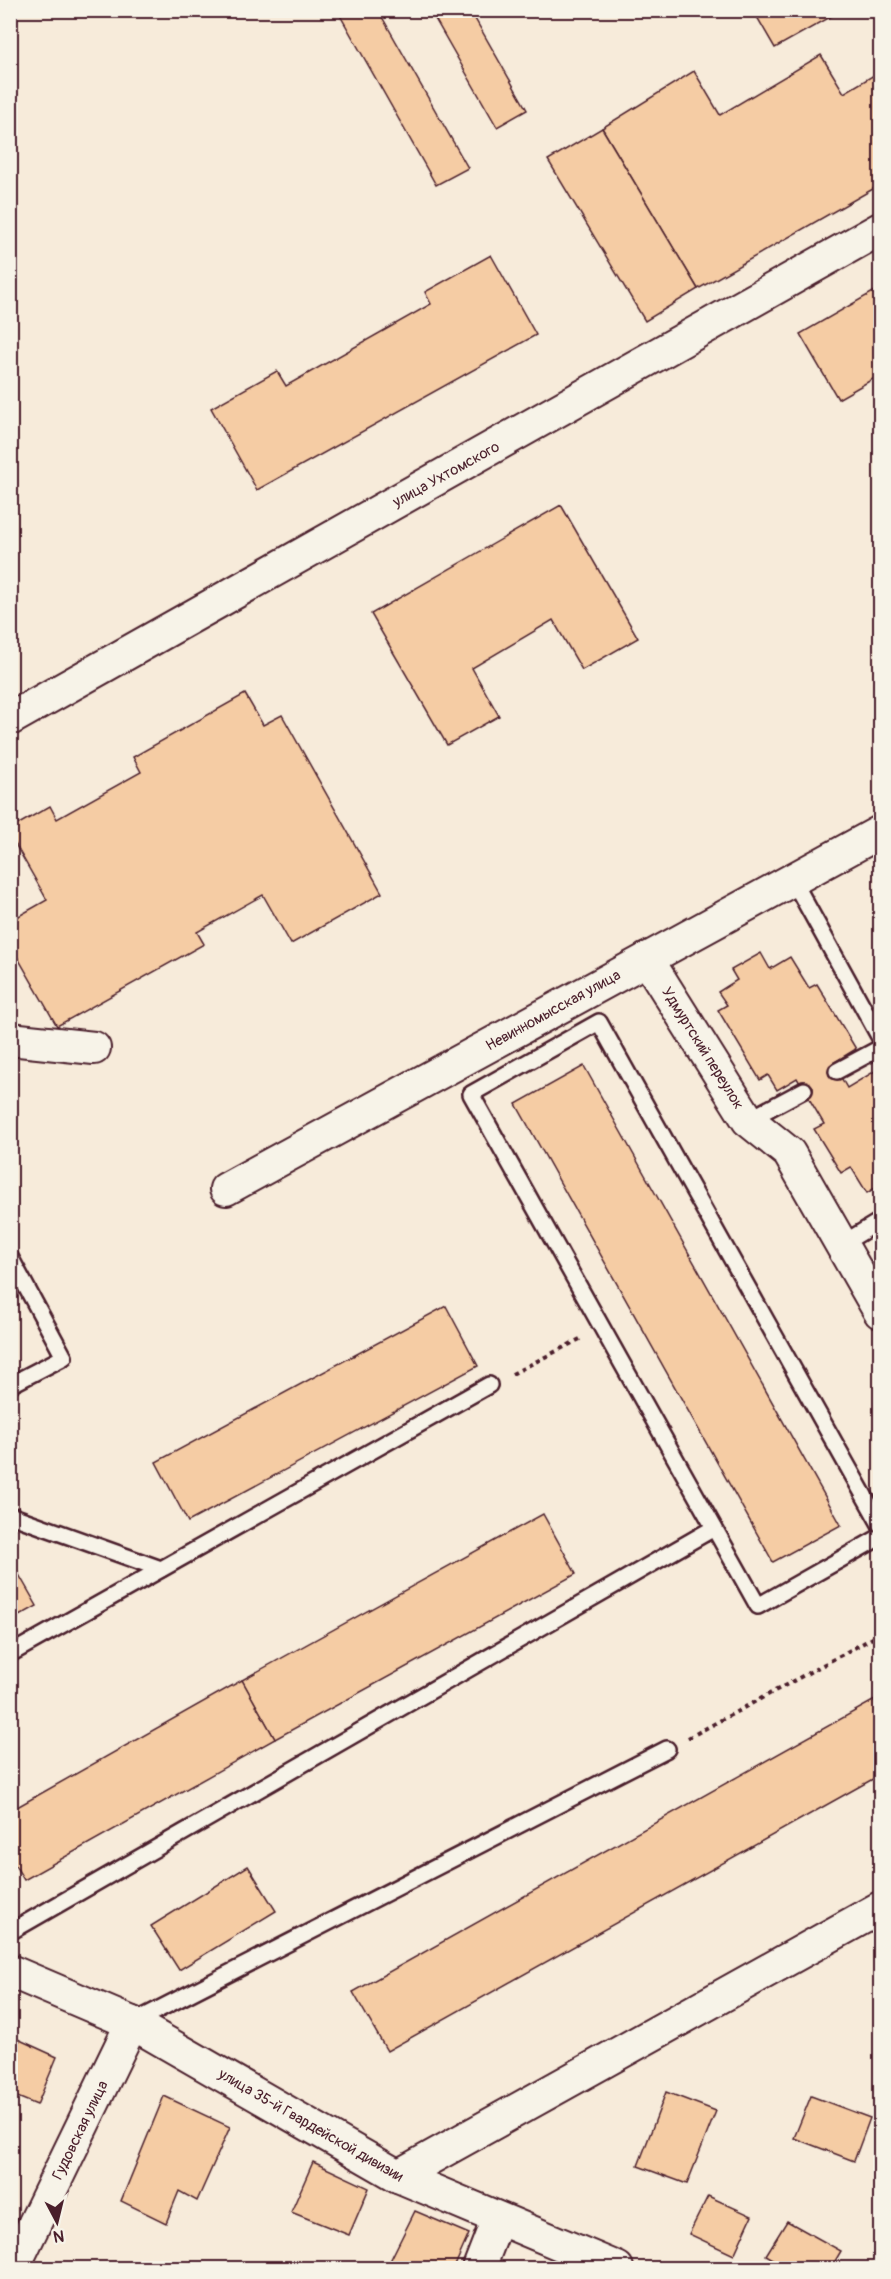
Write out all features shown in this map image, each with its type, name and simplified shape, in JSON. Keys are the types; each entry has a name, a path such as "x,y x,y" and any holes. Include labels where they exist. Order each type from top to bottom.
{"street":[{"name":"улица Ухтомского","path":"10,719 880,229"},
{"name":"Невинномысская улица","path":"226,1189 880,832"},
{"name":"Удмуртский переулок","path":"647,959 748,1120 789,1153 880,1312"},
{"path":"10,1039 94,1048"},
{"path":"398,2176 880,1908"},
{"name":"улица 35-й Гвардейской дивизии","path":"10,1971 132,2023 398,2176 617,2268"},
{"name":"Гудовская улица","path":"13,2268 132,2023"},
{"path":"479,2268 498,2219"}],"lane":[{"path":"793,880 880,1038"},
{"path":"880,1524 599,1022 471,1094 758,1606 880,1537"},
{"path":"837,1071 880,1047"},
{"path":"748,1120 804,1090"},
{"path":"842,1244 880,1221"},
{"path":"10,1257 64,1357 10,1385"},
{"path":"10,1653 489,1385"},
{"path":"10,1515 161,1569"},
{"path":"10,1932 714,1528"},
{"path":"132,2023 668,1749"}],"path":[{"path":"489,1385 603,1328"},
{"path":"668,1749 880,1634"}],"building":[{"path":"337,10 378,10 468,168 436,185"},
{"path":"430,10 470,10 527,110 497,127"},
{"path":"753,10 831,10 834,15 775,48"},
{"path":"821,55 844,93 874,75 880,86 880,185 698,289 602,128 694,71 720,115"},
{"path":"602,128 698,289 645,321 548,160"},
{"path":"491,255 536,335 257,490 211,408 277,371 286,386 431,304 425,292"},
{"path":"880,288 880,375 838,399 800,334"},
{"path":"561,505 638,638 582,670 553,620 472,668 499,716 447,745 371,614"},
{"path":"245,694 263,725 282,715 382,893 291,944 263,895 197,932 204,944 57,1026 10,944 10,921 47,900 10,835 10,829 50,806 57,819 141,772 133,757"},
{"path":"761,953 770,969 790,957 809,988 817,984 856,1049 833,1063 847,1088 880,1068 880,1185 867,1193 851,1167 841,1173 814,1129 824,1124 797,1078 777,1090 768,1075 760,1080 718,1010 727,1005 718,992 737,980 731,970"},
{"path":"584,1066 841,1525 773,1562 516,1104"},
{"path":"446,1306 478,1366 188,1522 156,1462"},
{"path":"543,1514 576,1574 275,1739 242,1680"},
{"path":"10,1559 37,1606 10,1621"},
{"path":"242,1680 275,1739 24,1880 10,1857 10,1811"},
{"path":"880,1697 880,1775 387,2051 353,1992"},
{"path":"248,1866 276,1911 179,1970 151,1926"},
{"path":"11,2036 57,2057 37,2105 10,2094"},
{"path":"666,2092 716,2111 687,2184 638,2166"},
{"path":"164,2096 230,2127 197,2201 179,2191 166,2223 121,2201"},
{"path":"811,2096 870,2118 854,2161 794,2138"},
{"path":"313,2162 369,2188 349,2235 291,2212"},
{"path":"708,2196 752,2216 734,2255 689,2234"},
{"path":"415,2211 469,2234 454,2268 409,2268 390,2261"},
{"path":"787,2221 841,2251 831,2268 789,2268 766,2255"}]}
